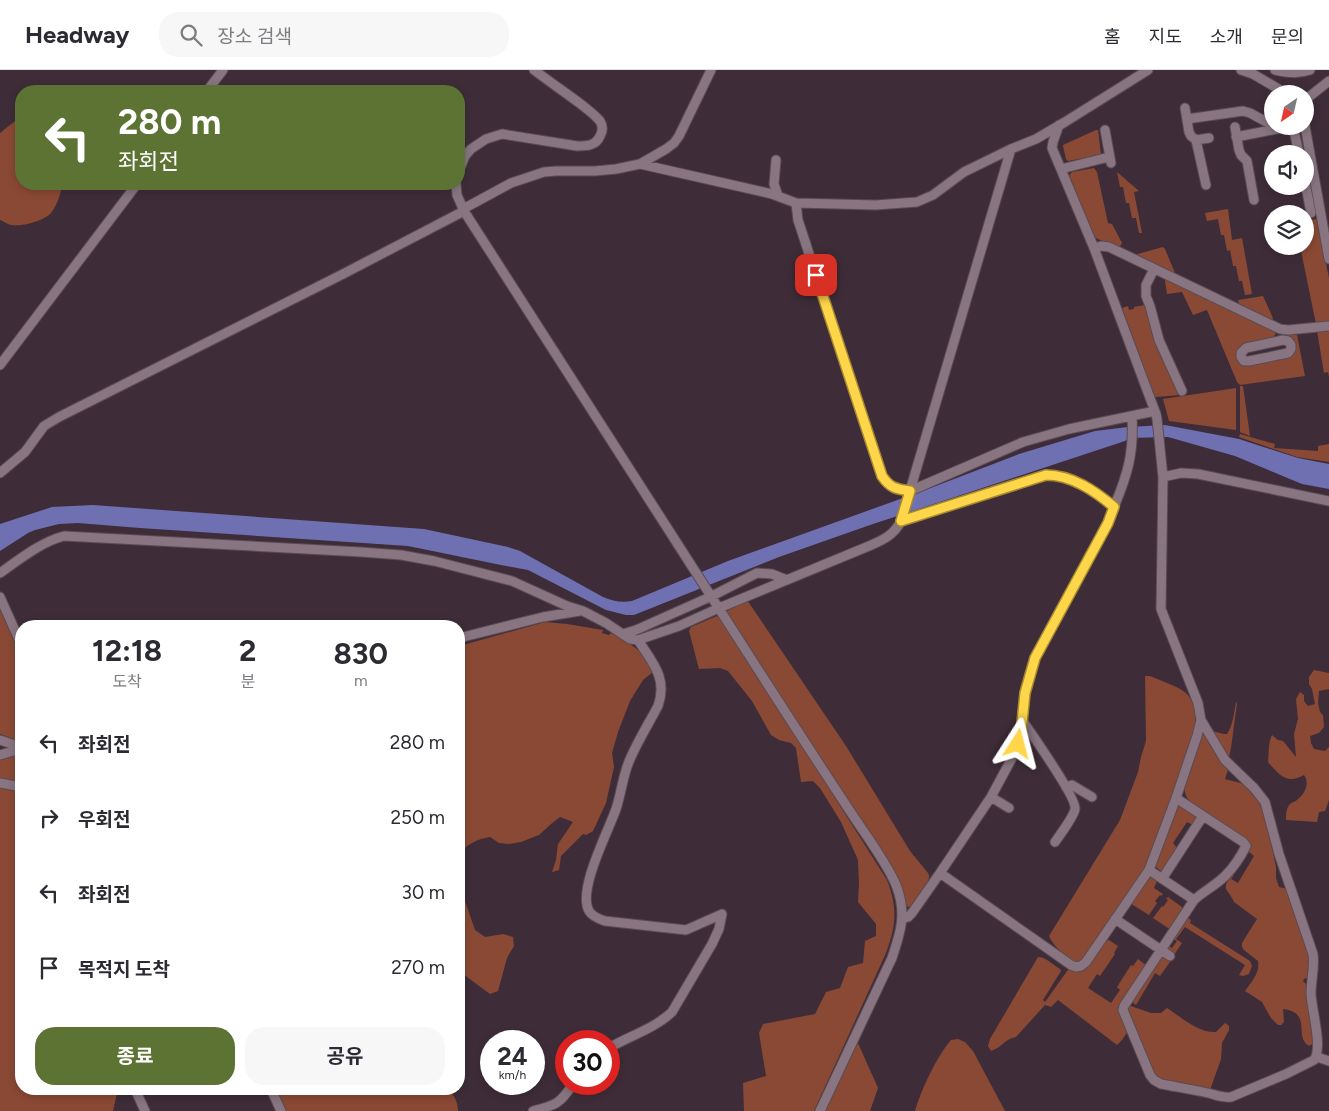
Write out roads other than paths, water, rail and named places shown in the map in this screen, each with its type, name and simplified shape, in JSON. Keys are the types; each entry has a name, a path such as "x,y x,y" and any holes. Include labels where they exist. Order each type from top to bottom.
{"street":[{"path":"212,85 223,70"},
{"path":"465,158 471,149 486,139 502,134 577,146 587,146 599,140 602,129 598,118 534,70"},
{"path":"0,472 25,452 44,426 59,417 378,256 511,183 538,174 556,171 578,172 616,169 640,164 662,152 674,143 679,136 711,70"},
{"path":"640,164 778,196 796,203 876,205 917,202 932,195 964,172 1036,139 1059,126 1148,70"},
{"path":"1241,70 1253,74 1272,85"},
{"path":"1275,70 1290,74 1310,70"},
{"path":"1314,93 1329,81"},
{"path":"1185,108 1189,132 1196,140 1206,185"},
{"path":"1187,119 1243,111 1264,121"},
{"path":"1059,126 1052,148 1094,248 1156,415 1163,477 1161,609 1198,703 1201,720 1225,760 1260,793 1265,802 1279,854 1314,962 1311,999 1318,1047 1317,1057 1286,1074 1226,1098 1161,1084 1154,1080 1150,1075 1123,1010 1194,900 1226,875 1246,846 1243,842 1176,798"},
{"path":"1235,126 1239,150 1247,161 1254,200"},
{"path":"1061,169 1110,160 1105,130"},
{"path":"1236,137 1264,130"},
{"path":"1307,135 1329,259"},
{"path":"1196,140 1210,138"},
{"path":"0,573 46,543 64,536 401,555 434,561 512,581 583,611 630,639 638,640 679,626 869,546 886,538 897,529 902,518 1011,149"},
{"path":"662,152 659,160 664,170"},
{"path":"776,160 774,184 778,196"},
{"path":"0,366 132,190"},
{"path":"457,190 463,210 707,587 896,885 903,918 892,958 820,1111"},
{"path":"796,203 798,220 882,476 887,483 896,489 909,493 1023,442 1069,429 1156,415"},
{"path":"1094,248 1101,246 1109,247 1280,329 1329,326"},
{"path":"1154,269 1146,285 1146,296 1159,340 1182,391"},
{"path":"1274,342 1280,329"},
{"path":"1288,341 1291,347 1290,352 1249,361 1244,361 1241,357 1241,352 1244,349 1274,342 1288,341"},
{"path":"903,918 908,917 912,913 991,797 1015,751 1021,732 1025,693 1035,658 1108,523 1130,464 1132,420"},
{"path":"1163,477 1181,473 1198,474 1329,501"},
{"path":"902,518 1046,475 1067,478 1087,487 1114,507"},
{"path":"623,634 712,596 757,573 772,574 787,580"},
{"path":"0,597 15,631"},
{"path":"465,637 544,617 583,611"},
{"path":"620,1041 656,1024 672,1012 712,944 719,929 722,914 686,930 605,920 596,918 588,911 586,890 588,882 616,810 630,757 661,698 660,678 654,664 638,640"},
{"path":"1022,720 1066,787 1075,810 1055,842"},
{"path":"940,873 1060,958 1076,967 1081,966 1086,962 1148,870 1176,798 1201,720"},
{"path":"0,740 15,746"},
{"path":"0,755 15,750"},
{"path":"0,783 15,787"},
{"path":"1066,787 1072,785 1092,797"},
{"path":"991,797 1009,808"},
{"path":"1162,879 1203,816"},
{"path":"1148,870 1194,900"},
{"path":"1114,919 1170,956"},
{"path":"1317,1057 1329,1061"},
{"path":"137,1095 143,1110"},
{"path":"274,1095 281,1111"},
{"path":"533,1111 556,1105 566,1095"}],"water":[{"path":"1165,425 1239,439 1298,458 1329,464 1329,489 1302,484 1235,456 1168,437 1129,438 1125,441 779,557 634,615 606,610 528,570 408,546 78,523 59,524 35,530 0,551 0,524 52,507 93,505 424,529 520,551 603,597 610,600 628,602 728,561 1019,454 1095,431"}]}
